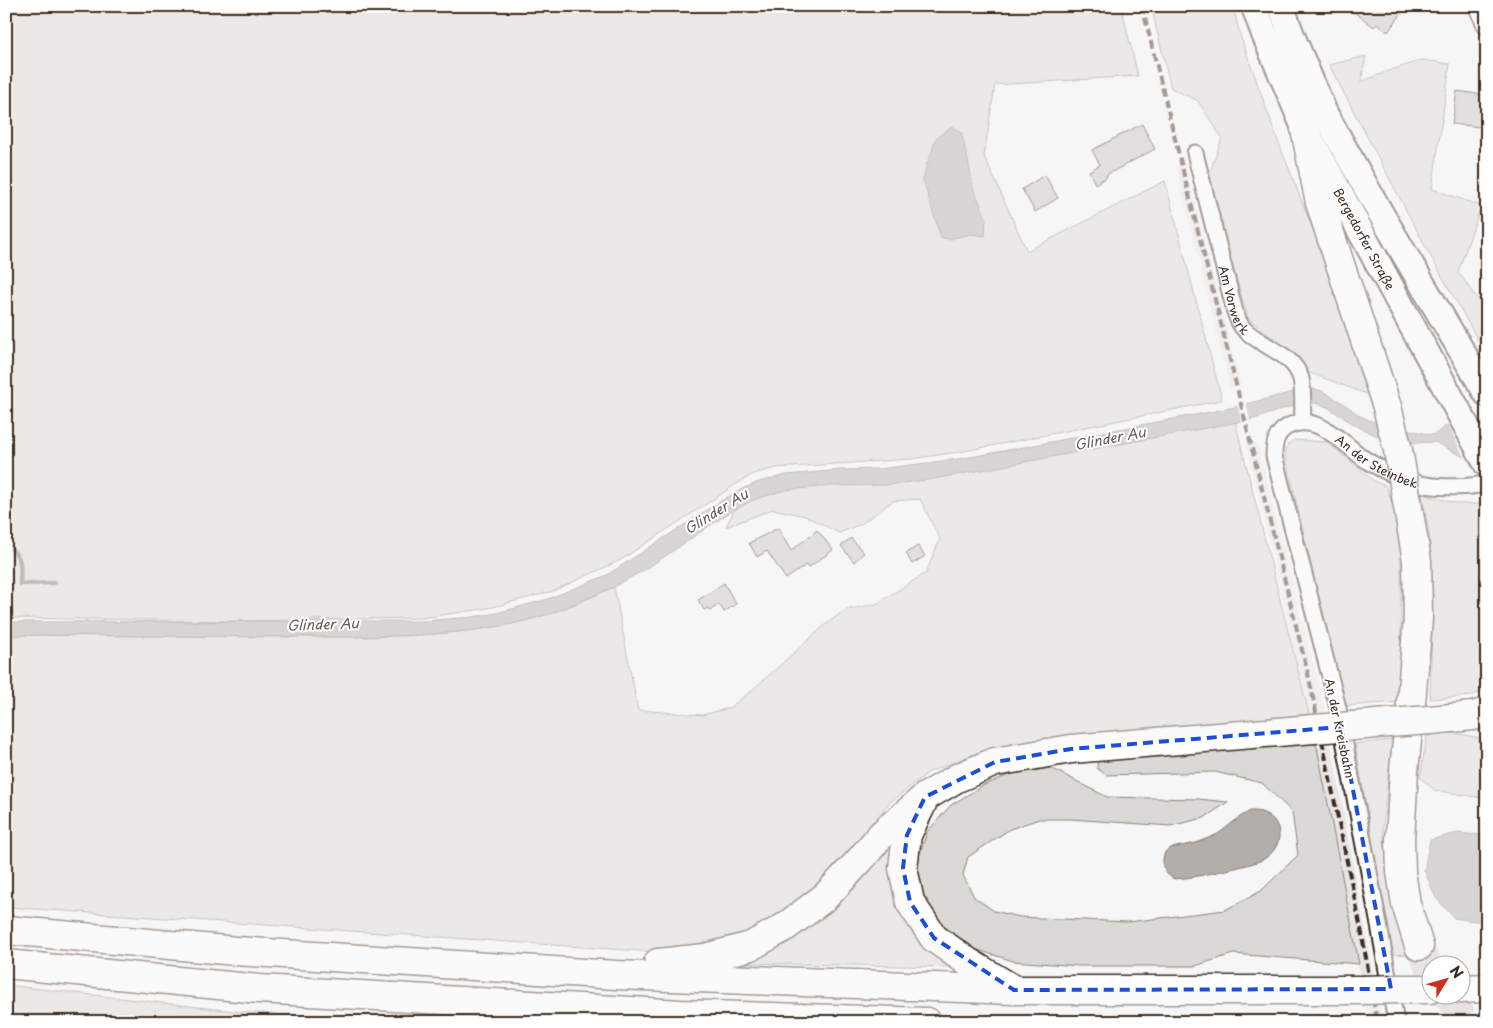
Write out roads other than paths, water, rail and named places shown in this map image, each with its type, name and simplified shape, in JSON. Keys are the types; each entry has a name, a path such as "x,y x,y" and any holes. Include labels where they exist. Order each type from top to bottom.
{"highway":[{"name":"Bergedorfer Straße","path":"1254,6 1305,129 1487,464"},
{"path":"1281,6 1324,112 1381,214 1487,394"},
{"path":"1305,129 1320,203 1387,407 1398,450 1417,561 1418,618 1404,770 1400,840 1401,872 1406,904 1419,946"},
{"path":"616,975 646,964 705,958 751,946 785,927 825,897 882,834 926,797 957,778 995,762 1071,749 1430,720 1483,713"},
{"path":"926,797 907,835 903,868 910,902 934,938 968,962 1014,990"},
{"path":"6,930 236,951 616,975 1014,990 1420,989"},
{"path":"6,964 259,989 688,1018 927,1022"},
{"path":"1470,989 1487,988"}],"street":[{"path":"1478,6 1487,24"},
{"name":"Am Vorwerk","path":"1195,153 1235,312 1243,328 1253,337 1290,361 1298,372 1302,388 1302,422"},
{"name":"An der Kreisbahn","path":"1302,422 1295,423 1284,429 1276,438 1274,456 1338,708 1378,915 1396,1022"},
{"name":"An der Steinbek","path":"1302,422 1328,430 1365,459 1405,480 1452,487 1487,484"}],"water":[{"path":"952,126 961,132 973,187 986,218 985,236 970,234 950,239 941,238 923,180 936,138"},
{"name":"Glinder Au","path":"1309,388 1322,391 1371,421 1432,435 1449,425 1487,421 1487,462 1469,460 1435,442 1417,443 1377,436 1355,425 1327,407 1315,403 1295,405 1254,419 934,479 888,485 832,486 785,490 753,500 727,514 649,567 614,587 550,614 512,624 468,631 421,635 350,637 6,635 6,622 423,621 497,613 548,599 607,575 724,499 759,482 786,475 840,470 879,469 965,458 1226,409"},
{"path":"1250,811 1268,815 1278,828 1277,844 1264,859 1252,864 1188,878 1174,879 1167,874 1163,867 1165,852 1171,848 1196,843 1218,834"},
{"path":"1457,833 1482,835 1487,843 1487,918 1482,922 1454,918 1436,898 1424,870 1430,840"}],"waterway":[{"path":"6,544 16,553 20,561 20,584 55,583"}],"tunnel":[{"path":"1419,946 1424,956"},
{"path":"1455,1006 1467,1022"}],"railway":[{"path":"1142,6 1309,678 1361,929 1377,1022"}]}
